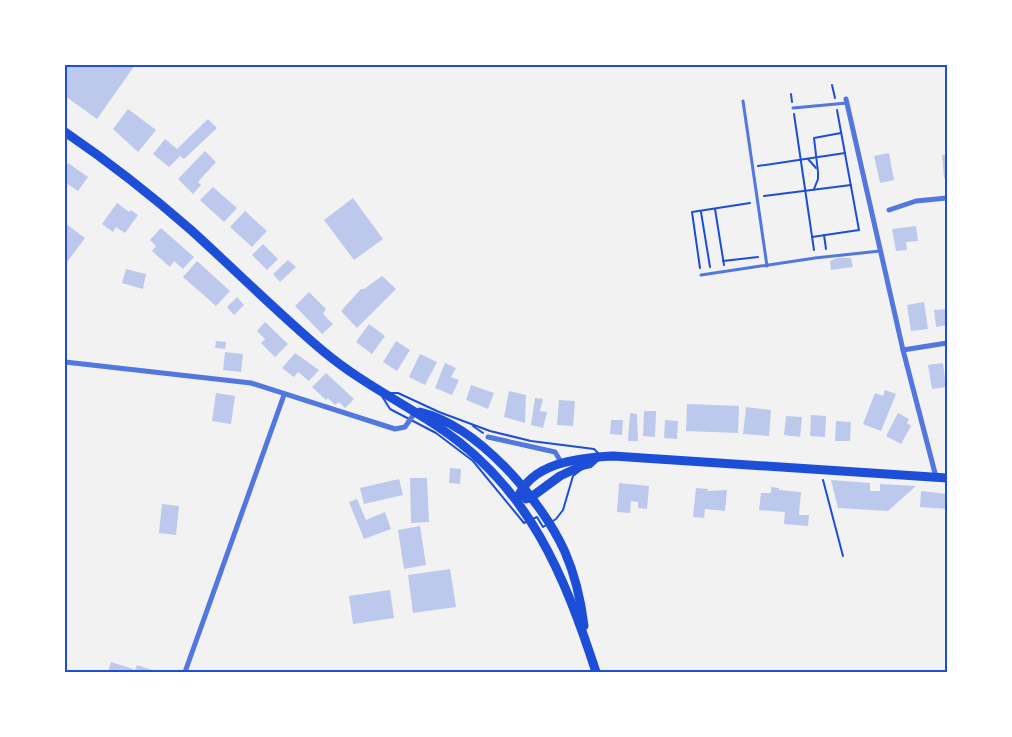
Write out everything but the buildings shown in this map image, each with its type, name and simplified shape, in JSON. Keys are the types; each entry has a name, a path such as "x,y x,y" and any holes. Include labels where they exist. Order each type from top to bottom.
{"main road":[{"path":"65,132 128,178 190,229 323,351 380,393 416,411 443,420 466,433 492,454 550,522 559,539 570,567 578,596 586,639"},
{"path":"416,411 474,453 517,500 532,520 558,569 586,639 596,672"},
{"path":"517,500 522,487 540,473 561,462 602,457 947,478"},
{"path":"517,500 530,498 565,473 602,457"}],"street":[{"path":"846,101 903,350 936,477"},
{"path":"889,210 916,201 947,198"},
{"path":"903,350 947,343"},
{"path":"65,362 251,383 395,429 405,427 416,411"},
{"path":"185,672 284,395"},
{"path":"488,436 555,452 561,462"}],"lane":[{"path":"743,101 767,266"},
{"path":"793,108 836,104 846,101"},
{"path":"701,275 827,256 881,251"}],"path":[{"path":"812,237 859,230 832,85"},
{"path":"791,94 815,258"},
{"path":"814,189 818,180 818,172 814,138 841,133"},
{"path":"752,166 845,153"},
{"path":"808,158 818,172"},
{"path":"757,197 850,185"},
{"path":"701,275 692,212 758,202"},
{"path":"715,209 725,272"},
{"path":"701,211 711,274"},
{"path":"824,235 827,256"},
{"path":"723,261 766,256"},
{"path":"471,424 488,436"},
{"path":"556,519 564,510 573,476 582,469 591,467 602,457"},
{"path":"820,470 843,556"}]}
